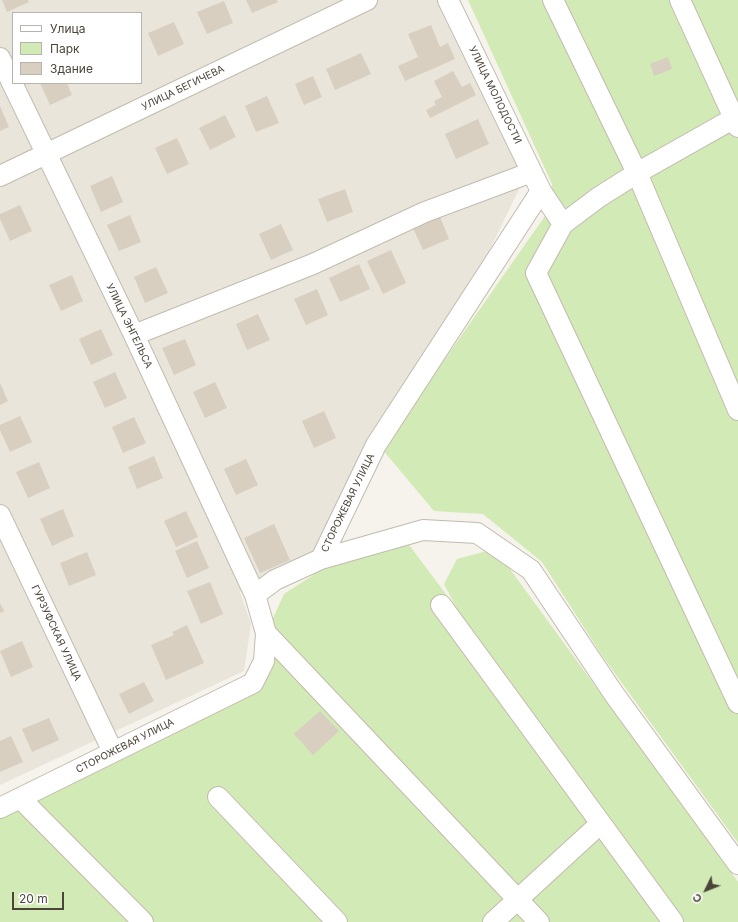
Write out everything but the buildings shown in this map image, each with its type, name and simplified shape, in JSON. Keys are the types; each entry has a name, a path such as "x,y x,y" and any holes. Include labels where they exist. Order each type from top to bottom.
{"street":[{"name":"УЛИЦА БЕГИЧЕВА","path":"0,176 45,153 367,0"},
{"name":"УЛИЦА МОЛОДОСТИ","path":"448,0 541,191 563,224"},
{"path":"553,0 637,173 738,410"},
{"path":"680,0 737,120 637,173 599,196 563,224 536,273 738,703"},
{"name":"УЛИЦА ЭНГЕЛЬСА","path":"0,58 12,83"},
{"name":"УЛИЦА ЭНГЕЛЬСА","path":"12,84 134,335 255,595"},
{"path":"134,335 313,264 425,212 532,172"},
{"name":"СТОРОЖЕВАЯ УЛИЦА","path":"0,808 21,799 253,683 264,661 266,633 255,595 276,580 321,559 376,444 541,191"},
{"name":"ГУРЗУФСКАЯ УЛИЦА","path":"0,515 113,752"},
{"path":"321,559 423,530 477,533 531,570 614,694 738,864"},
{"path":"441,605 672,922"},
{"path":"266,633 539,922"},
{"path":"218,797 337,922"},
{"path":"21,799 143,922"},
{"path":"493,922 600,824"}],"shaded area":[{"path":"0,0 443,0 526,175 473,284 317,554 240,592 251,624 244,671 0,785"}],"green space":[{"path":"468,0 738,0 738,843 603,657 542,562 483,514 434,511 382,449 552,206 552,184"},
{"path":"407,542 457,609 444,584 457,559 487,551 507,565 738,882 738,922 0,922 0,803 240,692 276,658 273,618 284,594 324,568"}]}
